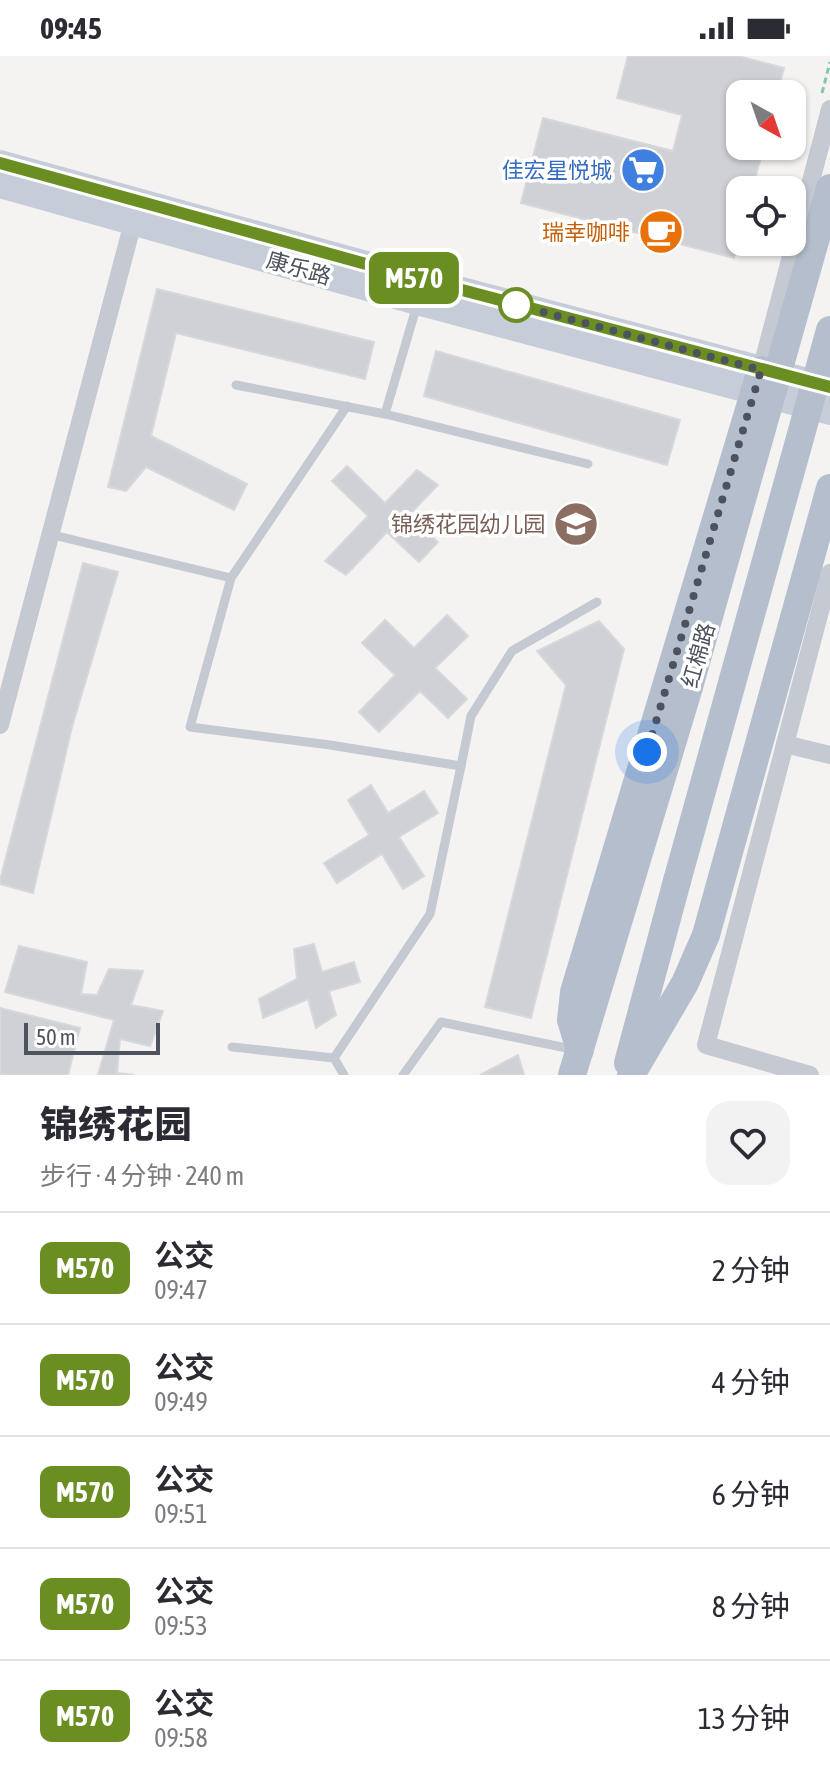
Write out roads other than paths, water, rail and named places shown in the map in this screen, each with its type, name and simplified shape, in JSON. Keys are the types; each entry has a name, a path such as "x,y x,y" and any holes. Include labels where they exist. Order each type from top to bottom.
{"main road":[{"name":"红棉路","path":"576,1063 689,687 830,188"},
{"name":"红棉路","path":"624,1075 830,330"},
{"path":"576,1063 571,1020 574,992 759,381"},
{"path":"631,1075 685,983 706,935 830,488"}],"street":[{"path":"759,381 830,109"},
{"name":"康乐路","path":"0,163 136,211 759,381 830,412"},
{"name":"康乐路","path":"0,185 136,211"},
{"path":"0,725 136,211"},
{"name":"康乐路","path":"759,381 830,387"},
{"path":"810,1075 706,1045 830,573"},
{"path":"785,744 830,755"}],"lane":[{"path":"385,414 421,291"},
{"path":"236,385 385,414 588,464"},
{"path":"347,406 231,578 190,727 461,766"},
{"path":"49,534 231,578"},
{"path":"334,1058 430,914 471,716 512,651 597,602"},
{"path":"403,1075 441,1022 576,1063"},
{"path":"232,1047 334,1058"},
{"path":"334,1058 344,1075"}],"place":[{"name":"佳宏星悦城","path":"643,170"},
{"name":"瑞幸咖啡","path":"661,232"},
{"name":"锦绣花园幼儿园","path":"576,524"}]}
